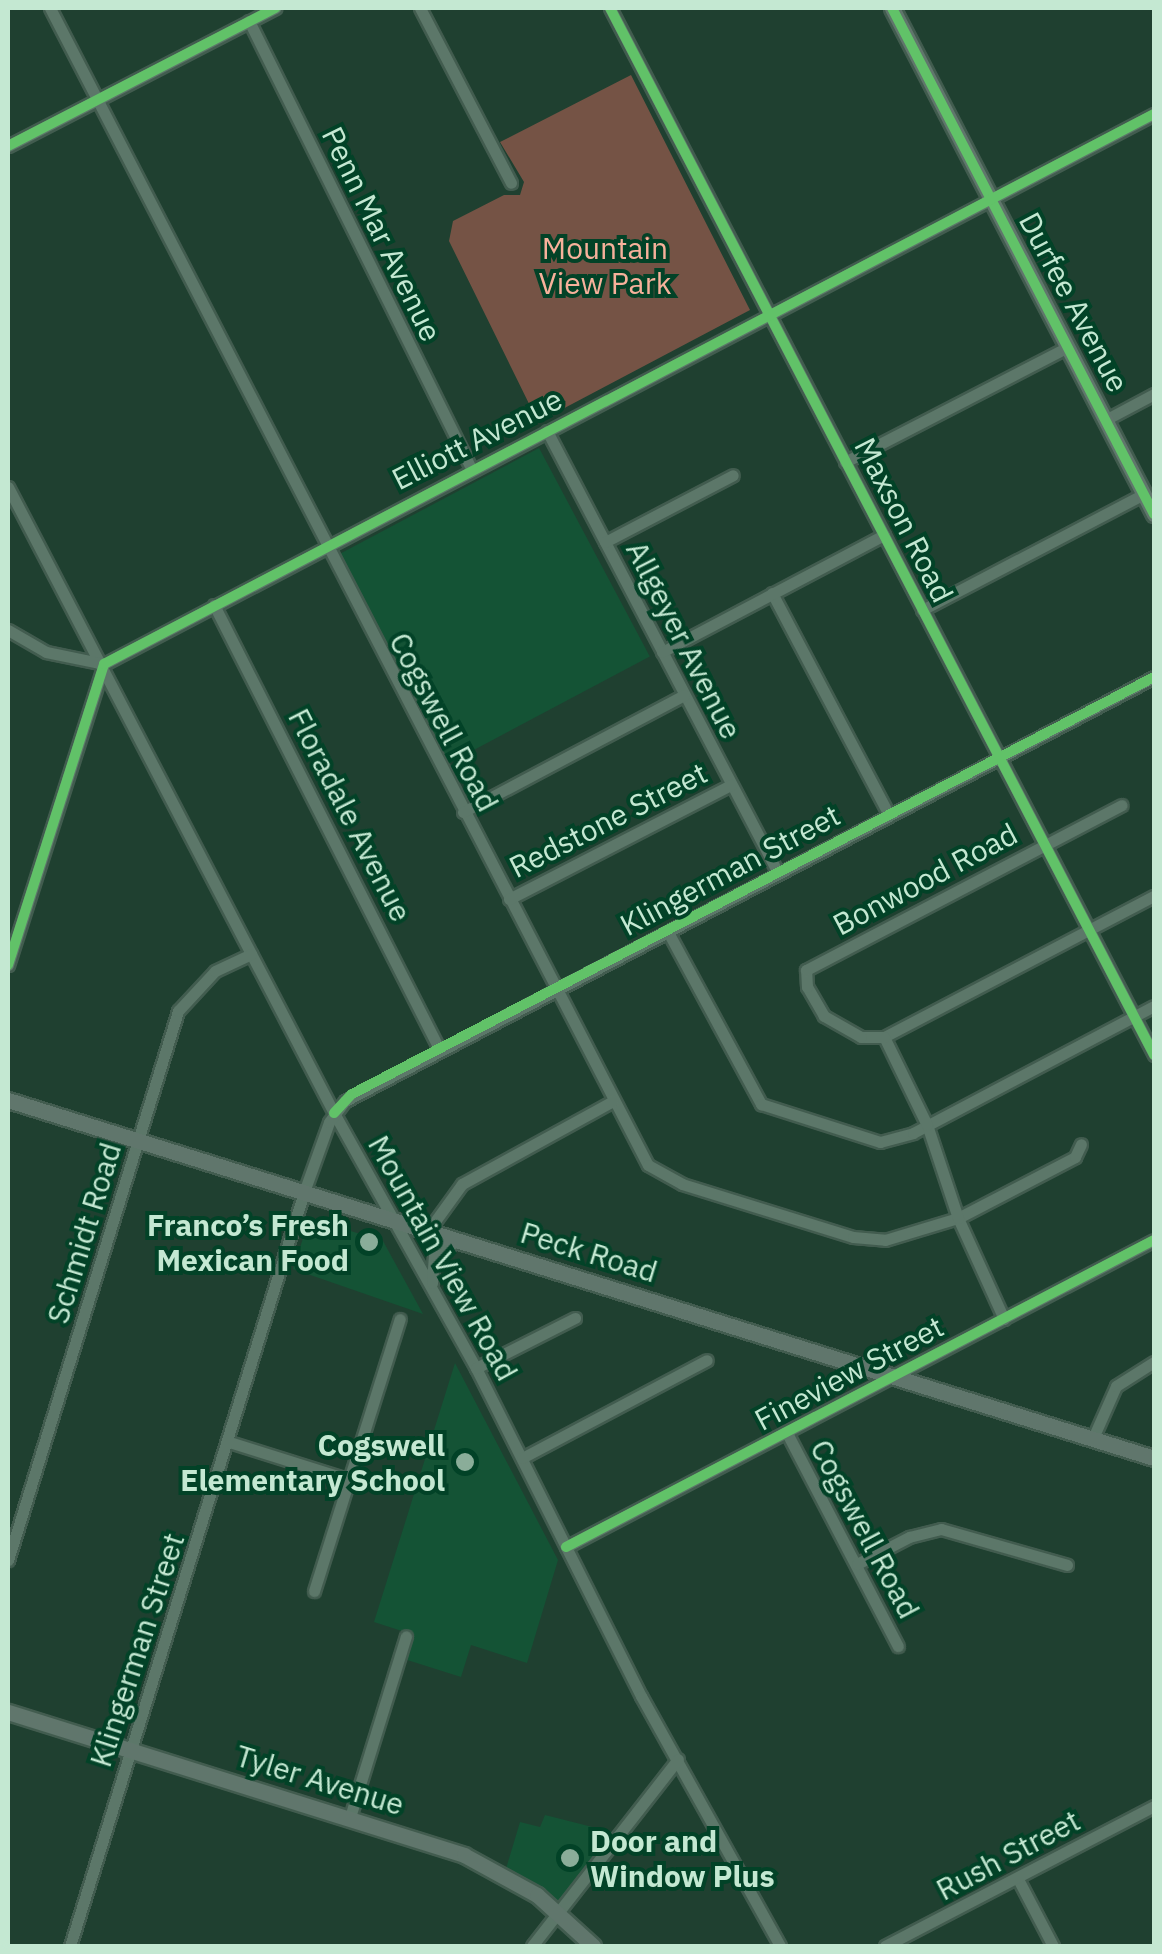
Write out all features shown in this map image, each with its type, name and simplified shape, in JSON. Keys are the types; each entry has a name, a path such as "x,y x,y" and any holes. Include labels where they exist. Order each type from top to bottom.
{"main road":[{"name":"Durfee Avenue","path":"892,8 1154,514"},
{"name":"Peck Road","path":"8,1100 1154,1458"},
{"name":"Tyler Avenue","path":"8,1712 350,1817 495,1869 558,1912 593,1946"}],"street":[{"name":"Cogswell Road","path":"50,8 554,992 648,1165 682,1184 869,1239 914,1236 958,1218 1075,1157 1081,1144"},
{"path":"8,146 275,8"},
{"path":"420,8 511,183"},
{"name":"Maxson Road","path":"610,8 1154,1056"},
{"name":"Penn Mar Avenue","path":"249,21 471,470"},
{"name":"Elliott Avenue","path":"104,664 1154,114"},
{"path":"845,462 1068,347"},
{"path":"1107,420 1154,394"},
{"name":"Allgeyer Avenue","path":"547,430 778,873"},
{"path":"605,542 733,475"},
{"name":"Mountain View Road","path":"8,487 104,664 334,1113 476,1368 566,1548 780,1946"},
{"path":"922,610 1144,494"},
{"path":"662,652 884,536"},
{"path":"772,593 888,815"},
{"name":"Floradale Avenue","path":"214,605 438,1049"},
{"path":"8,630 46,652 104,664 8,966"},
{"name":"Klingerman Street","path":"70,1946 304,1192 334,1113 352,1094 1154,677"},
{"path":"463,812 684,695"},
{"name":"Redstone Street","path":"509,899 731,785"},
{"name":"Bonwood Road","path":"884,1037 861,1037 824,1016 807,987 806,970 1120,805"},
{"path":"1004,1318 958,1218 927,1125 884,1037 1154,896"},
{"path":"668,932 760,1104 880,1142 927,1125 1154,1006"},
{"name":"Schmidt Road","path":"8,1560 178,1011 215,970 251,954"},
{"path":"428,1231 462,1184 613,1101"},
{"path":"436,1296 431,1260 459,1240"},
{"name":"Fineview Street","path":"566,1548 1154,1240"},
{"path":"476,1368 575,1318"},
{"path":"314,1591 400,1319"},
{"path":"522,1458 707,1360"},
{"path":"1093,1438 1116,1386 1154,1362"},
{"name":"Cogswell Road","path":"788,1434 898,1646"},
{"path":"228,1442 347,1479"},
{"path":"857,1564 909,1536 941,1529 1067,1565"},
{"path":"350,1817 406,1636"},
{"path":"532,1946 678,1759"},
{"name":"Rush Street","path":"885,1946 913,1940 1154,1806"},
{"path":"1018,1879 1052,1946"}],"shaded area":[{"path":"539,448 650,656 449,763 339,555"},
{"path":"315,1220 383,1241 423,1314 293,1269 308,1223"},
{"name":"Cogswell Elementary School","path":"455,1363 558,1560 527,1663 471,1645 461,1677 401,1658 408,1633 374,1622"},
{"path":"545,1815 616,1833 559,1909 505,1872 520,1822 540,1827"}],"green space":[{"name":"Mountain View Park","path":"631,75 750,310 538,422 449,241 453,221 504,195 520,195 524,182 500,142"}],"cycle path":[{"path":"8,146 275,8"},
{"path":"610,8 1154,1055"},
{"path":"892,8 1154,514"},
{"path":"8,965 104,664 1154,114"},
{"path":"334,1113 352,1094 1154,677"},
{"path":"566,1547 1154,1240"}],"place":[{"name":"Franco’s Fresh Mexican Food","path":"369,1242"},
{"name":"Cogswell Elementary School","path":"465,1462"},
{"name":"Door and Window Plus","path":"570,1858"}]}
